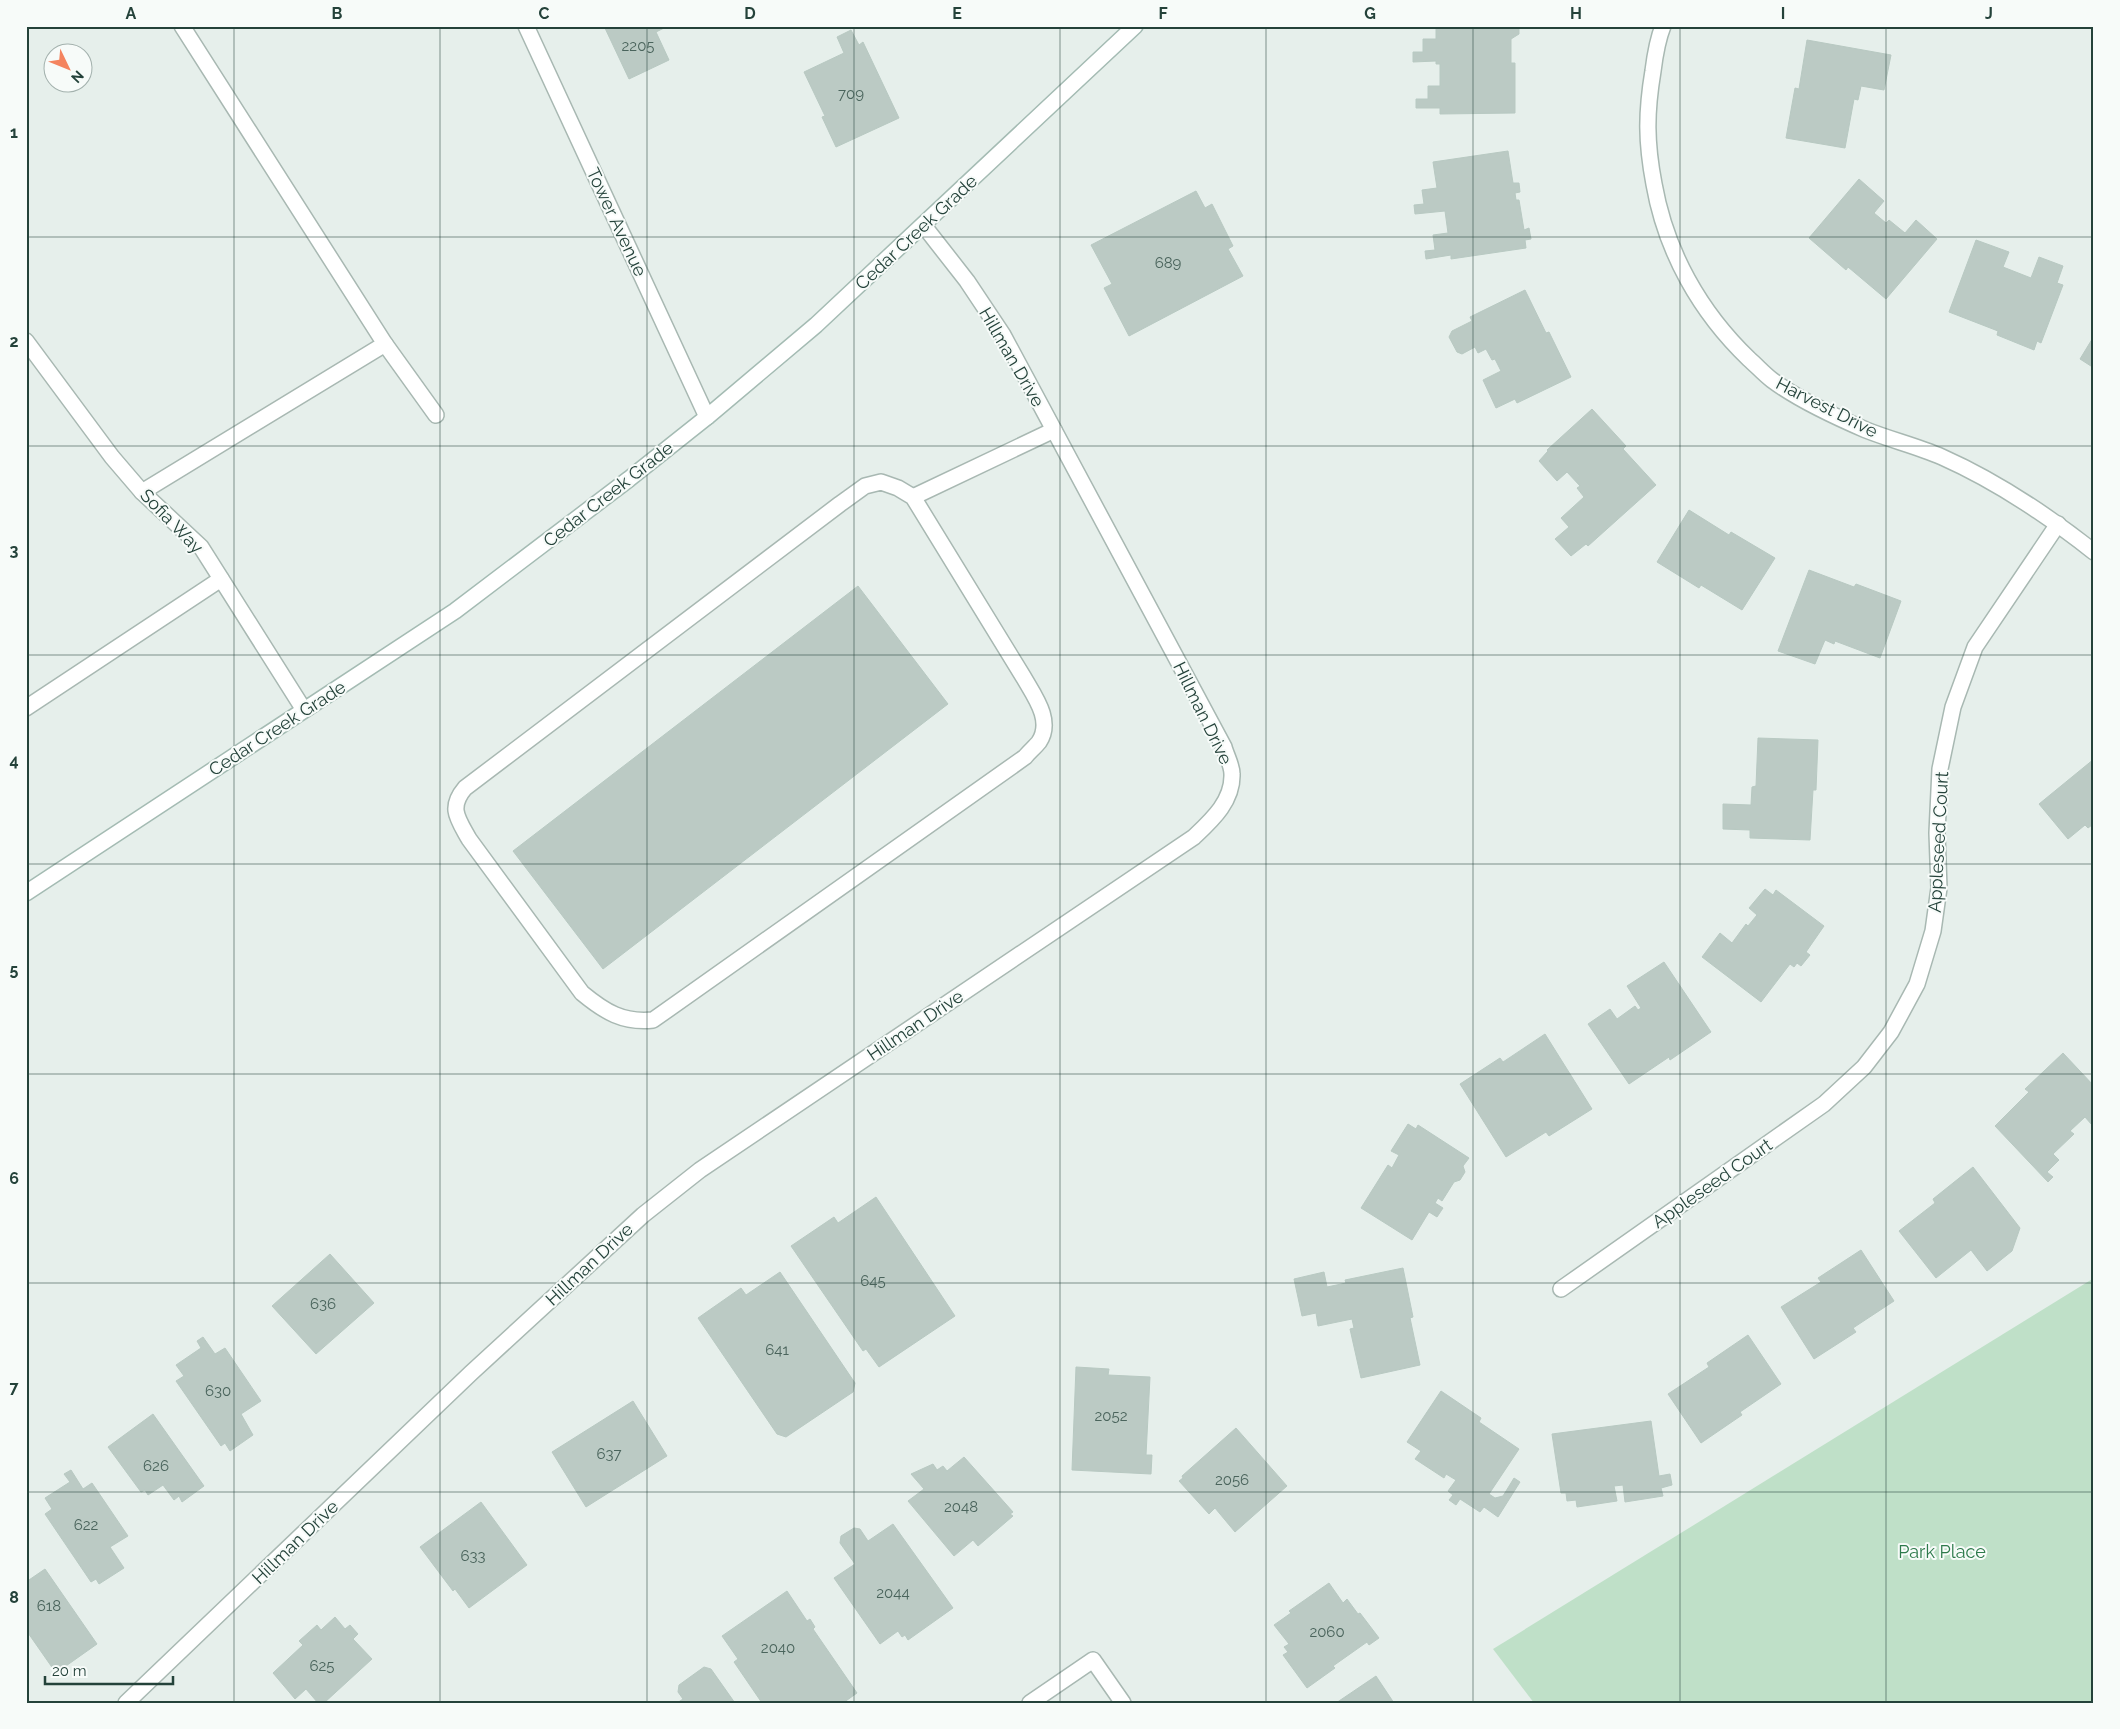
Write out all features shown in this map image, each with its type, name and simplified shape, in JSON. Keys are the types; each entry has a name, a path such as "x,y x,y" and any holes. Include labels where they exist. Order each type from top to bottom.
{"street":[{"path":"182,26 385,344 436,415"},
{"name":"Tower Avenue","path":"526,26 707,417"},
{"name":"Cedar Creek Grade","path":"26,893 455,611 707,417 816,325 924,226 1135,26"},
{"name":"Harvest Drive","path":"1663,26 1658,38 1647,108 1648,154 1658,210 1674,254 1695,294 1729,340 1770,379 1794,394 1865,430 1940,456 1972,471 2058,524 2094,552"},
{"name":"Hillman Drive","path":"126,1703 471,1373 643,1214 700,1170 1194,837 1217,815 1229,794 1232,773 1224,747 1003,335 924,226"},
{"name":"Sofia Way","path":"26,341 112,457 142,492 201,547 304,710"},
{"path":"142,492 385,344"},
{"path":"913,497 1054,430"},
{"path":"881,482 898,488 913,497 1040,705 1045,723 1040,741 1025,757 653,1020 637,1022 600,1008 582,993 468,839 458,818 456,809 457,798 465,788 865,486 881,482"},
{"name":"Appleseed Court","path":"1562,1289 1824,1104 1864,1067 1891,1032 1917,984 1933,931 1939,888 1937,833 1940,769 1953,707 1975,646 2058,524"},
{"path":"26,708 221,579"},
{"path":"1030,1703 1093,1660 1123,1703"}],"green space":[{"name":"Park Place","path":"2094,1278 2094,1703 1534,1703 1493,1649"}],"building":[{"path":"604,26 668,26 656,32 669,60 629,79"},
{"path":"1436,26 1519,26 1519,34 1511,39 1511,63 1515,63 1515,113 1440,114 1440,108 1416,108 1416,99 1428,99 1428,86 1440,86 1440,64 1436,64 1436,61 1413,62 1413,52 1423,52 1423,39 1436,39"},
{"path":"851,30 859,45 863,42 899,118 836,147 822,117 825,116 804,72 844,53 837,37"},
{"path":"1807,40 1891,55 1884,90 1861,86 1858,100 1854,99 1845,148 1786,138 1795,88 1799,89"},
{"path":"1508,151 1513,183 1519,183 1520,192 1515,193 1516,200 1519,200 1524,230 1529,228 1531,239 1525,240 1526,248 1451,259 1451,255 1426,259 1425,251 1435,250 1433,235 1448,233 1445,211 1415,214 1414,205 1424,204 1422,190 1437,188 1433,162"},
{"path":"1859,179 1884,201 1874,213 1886,223 1889,220 1905,233 1916,220 1937,239 1886,299 1848,267 1846,270 1809,238"},
{"path":"1196,191 1205,208 1212,204 1233,246 1228,249 1243,276 1129,336 1104,288 1112,284 1091,245"},
{"path":"1976,240 2009,252 2003,267 2031,278 2039,257 2063,266 2057,283 2063,285 2041,343 2037,341 2034,350 1997,335 1998,331 1949,312"},
{"path":"1525,290 1546,333 1549,332 1571,377 1517,403 1515,399 1496,408 1483,380 1501,371 1495,359 1492,360 1486,349 1478,353 1475,347 1462,354 1457,352 1449,337 1452,331 1472,321 1470,317"},
{"path":"2094,336 2094,368 2080,359"},
{"path":"1592,409 1626,446 1623,449 1656,485 1588,546 1586,544 1571,556 1555,539 1569,527 1561,518 1584,497 1577,488 1580,486 1567,472 1557,481 1539,461 1547,450"},
{"path":"1689,510 1729,535 1731,532 1775,558 1742,610 1701,585 1699,588 1657,562"},
{"path":"1809,570 1854,587 1856,584 1901,601 1880,658 1835,641 1834,644 1825,640 1815,664 1778,651"},
{"path":"858,586 948,704 603,969 513,851"},
{"path":"1758,738 1818,740 1816,790 1813,790 1810,840 1750,838 1750,830 1723,829 1723,804 1751,805 1752,787 1756,786"},
{"path":"2094,759 2094,827 2092,825 2088,828 2085,825 2068,839 2039,804"},
{"path":"1765,889 1773,895 1776,890 1824,926 1806,952 1810,955 1801,966 1797,963 1794,967 1790,964 1761,1002 1702,957 1720,933 1732,943 1746,924 1748,926 1757,915 1749,908"},
{"path":"1664,962 1711,1032 1670,1060 1669,1057 1629,1084 1588,1024 1610,1009 1617,1019 1635,1006 1638,1010 1641,1008 1627,986"},
{"path":"1545,1034 1592,1109 1549,1136 1546,1132 1506,1157 1460,1084 1500,1058 1503,1062"},
{"path":"2063,1053 2094,1086 2094,1124 2092,1125 2085,1117 2070,1131 2074,1134 2053,1154 2059,1160 2047,1172 2053,1177 2048,1182 1995,1126 2029,1092 2025,1089"},
{"path":"1408,1124 1416,1129 1418,1125 1469,1158 1463,1166 1465,1172 1460,1180 1454,1182 1442,1201 1438,1198 1435,1203 1443,1208 1437,1217 1429,1212 1412,1240 1361,1208 1388,1165 1392,1168 1399,1155 1391,1151"},
{"path":"1973,1167 2020,1228 2012,1251 1987,1271 1971,1250 1936,1278 1899,1231 1935,1203 1933,1199"},
{"path":"876,1197 955,1316 879,1367 866,1349 863,1351 791,1246 834,1217 838,1223"},
{"path":"1861,1250 1894,1301 1853,1328 1856,1332 1814,1359 1781,1307 1821,1282 1818,1278"},
{"path":"330,1254 374,1303 316,1354 272,1306"},
{"path":"1403,1268 1413,1317 1410,1318 1420,1365 1361,1378 1350,1329 1354,1328 1352,1319 1318,1326 1316,1313 1302,1316 1294,1279 1324,1272 1327,1287 1346,1283 1345,1280"},
{"path":"780,1272 855,1383 853,1392 786,1437 777,1434 698,1318 741,1288 746,1295"},
{"path":"1748,1335 1781,1384 1740,1412 1742,1415 1701,1443 1668,1394 1709,1367 1707,1363"},
{"path":"203,1337 215,1354 225,1348 261,1401 241,1414 253,1435 230,1451 225,1443 221,1446 176,1381 184,1376 176,1365 201,1348 197,1341"},
{"path":"1076,1367 1109,1369 1108,1375 1150,1377 1146,1455 1152,1455 1151,1474 1072,1470"},
{"path":"1441,1391 1481,1418 1479,1422 1519,1449 1489,1494 1495,1498 1503,1496 1514,1478 1520,1482 1498,1517 1484,1507 1480,1512 1460,1499 1456,1505 1449,1500 1453,1495 1448,1491 1456,1480 1446,1474 1444,1478 1415,1459 1421,1451 1407,1442"},
{"path":"633,1401 667,1456 586,1507 552,1452"},
{"path":"153,1414 204,1486 182,1502 179,1496 174,1500 163,1485 148,1495 145,1490 141,1492 108,1447"},
{"path":"1651,1421 1659,1476 1670,1474 1672,1485 1661,1488 1663,1496 1625,1502 1623,1485 1614,1486 1617,1501 1577,1507 1576,1500 1567,1501 1566,1493 1561,1493 1552,1434"},
{"path":"1236,1428 1287,1486 1235,1532 1215,1508 1209,1514 1179,1481 1183,1478 1182,1476"},
{"path":"964,1457 1013,1512 1010,1514 1013,1516 978,1546 973,1540 954,1556 908,1501 924,1489 911,1474 933,1464 937,1470 943,1466 947,1471"},
{"path":"71,1470 83,1489 92,1483 128,1536 110,1547 124,1568 99,1584 96,1579 91,1582 45,1514 52,1509 45,1498 70,1482 64,1474"},
{"path":"481,1502 527,1565 469,1608 455,1589 453,1591 420,1547"},
{"path":"893,1524 953,1608 908,1640 905,1635 902,1637 898,1631 880,1644 834,1578 855,1564 840,1543 841,1536 854,1528 860,1529 868,1541"},
{"path":"45,1569 97,1644 56,1673 26,1630 26,1582"},
{"path":"1329,1583 1343,1603 1347,1599 1379,1638 1369,1645 1367,1642 1333,1666 1335,1668 1307,1688 1283,1655 1288,1652 1284,1647 1289,1644 1274,1625 1291,1613 1289,1611"},
{"path":"787,1591 807,1621 810,1619 815,1627 813,1629 857,1693 843,1703 762,1703 734,1662 738,1659 722,1636"},
{"path":"335,1617 345,1629 350,1625 358,1634 353,1639 372,1659 324,1703 318,1703 306,1689 295,1699 273,1673 303,1645 299,1641 317,1625 321,1630"},
{"path":"704,1667 711,1669 735,1703 677,1703 683,1699 678,1692 679,1685"},
{"path":"1376,1676 1394,1703 1336,1703"}]}
